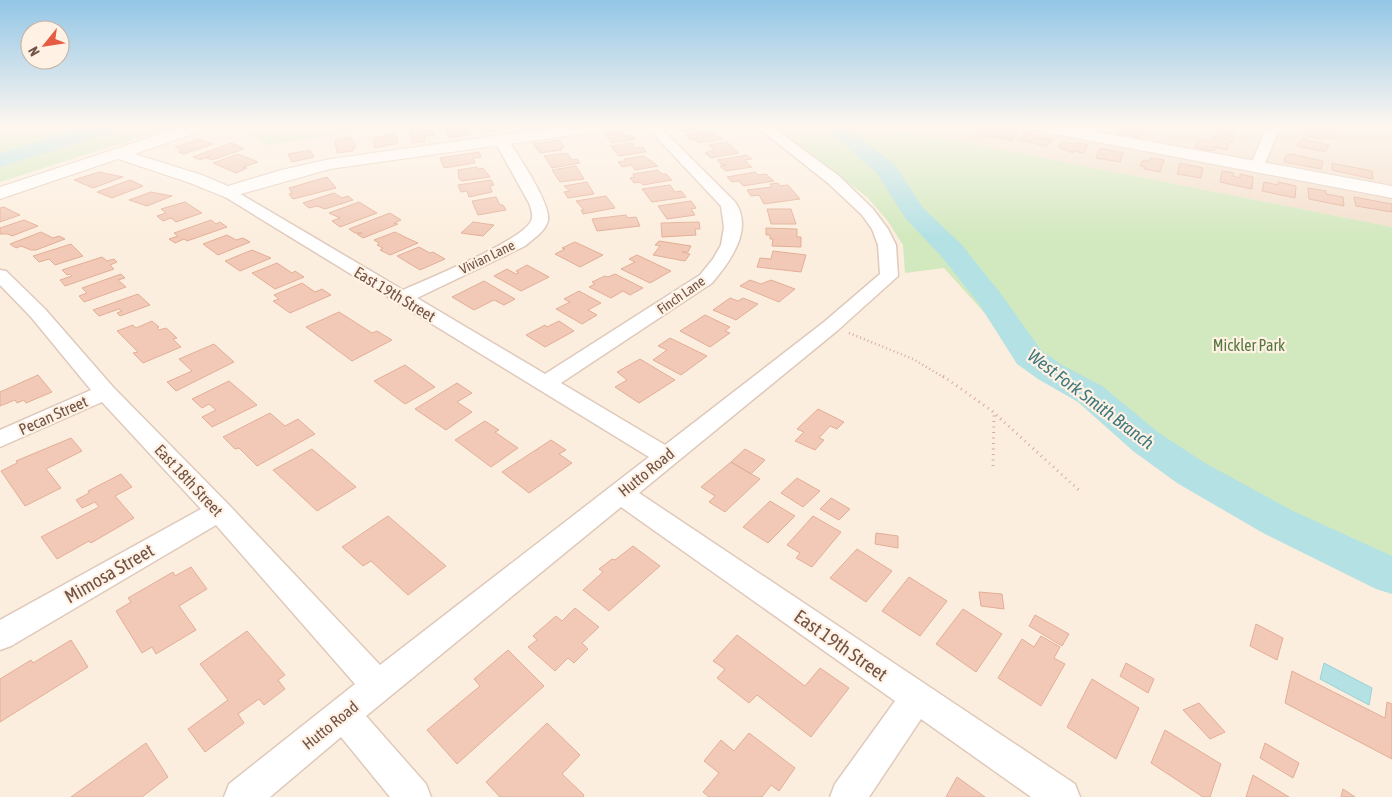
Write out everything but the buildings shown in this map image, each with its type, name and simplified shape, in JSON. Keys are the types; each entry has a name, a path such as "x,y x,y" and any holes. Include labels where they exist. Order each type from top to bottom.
{"street":[{"path":"0,193 86,163"},
{"name":"East 19th Street","path":"147,163 196,179 227,192 665,456"},
{"path":"227,192 287,174 336,163"},
{"name":"Vivian Lane","path":"401,298 519,242 529,234 540,219 539,205 515,163"},
{"name":"Finch Lane","path":"545,384 706,279 721,262 730,246 733,218 729,205 688,163"},
{"name":"Hutto Road","path":"242,797 665,456 831,326 889,276 888,246 881,229 869,214 839,185 811,163"},
{"path":"1240,163 1392,192"},
{"name":"East 18th Street","path":"0,275 9,298 38,313 105,392 218,511 378,686"},
{"name":"Pecan Street","path":"0,439 105,392"},
{"name":"East 19th Street","path":"620,493 1062,797"},
{"name":"Mimosa Street","path":"0,636 218,511"},
{"path":"848,797 917,697"},
{"path":"343,714 413,797"}],"path":[{"path":"831,326 932,369 994,414 1081,492"},
{"path":"993,466 994,414"}],"shaded area":[{"path":"1071,163 1392,163 1392,227"}],"green space":[{"path":"0,163 59,163 0,182"},
{"name":"Mickler Park","path":"822,163 1071,163 1392,227 1392,582 1208,491 1034,368 944,268 905,273 903,245 887,220 867,197"}],"water":[{"path":"1324,663 1372,688 1369,705 1320,679"}],"waterway":[{"name":"West Fork Smith Branch","path":"879,163 886,169 890,178 915,214 951,250 991,300 1029,357 1050,372 1090,394 1146,442 1191,473 1278,522 1392,576"}]}
